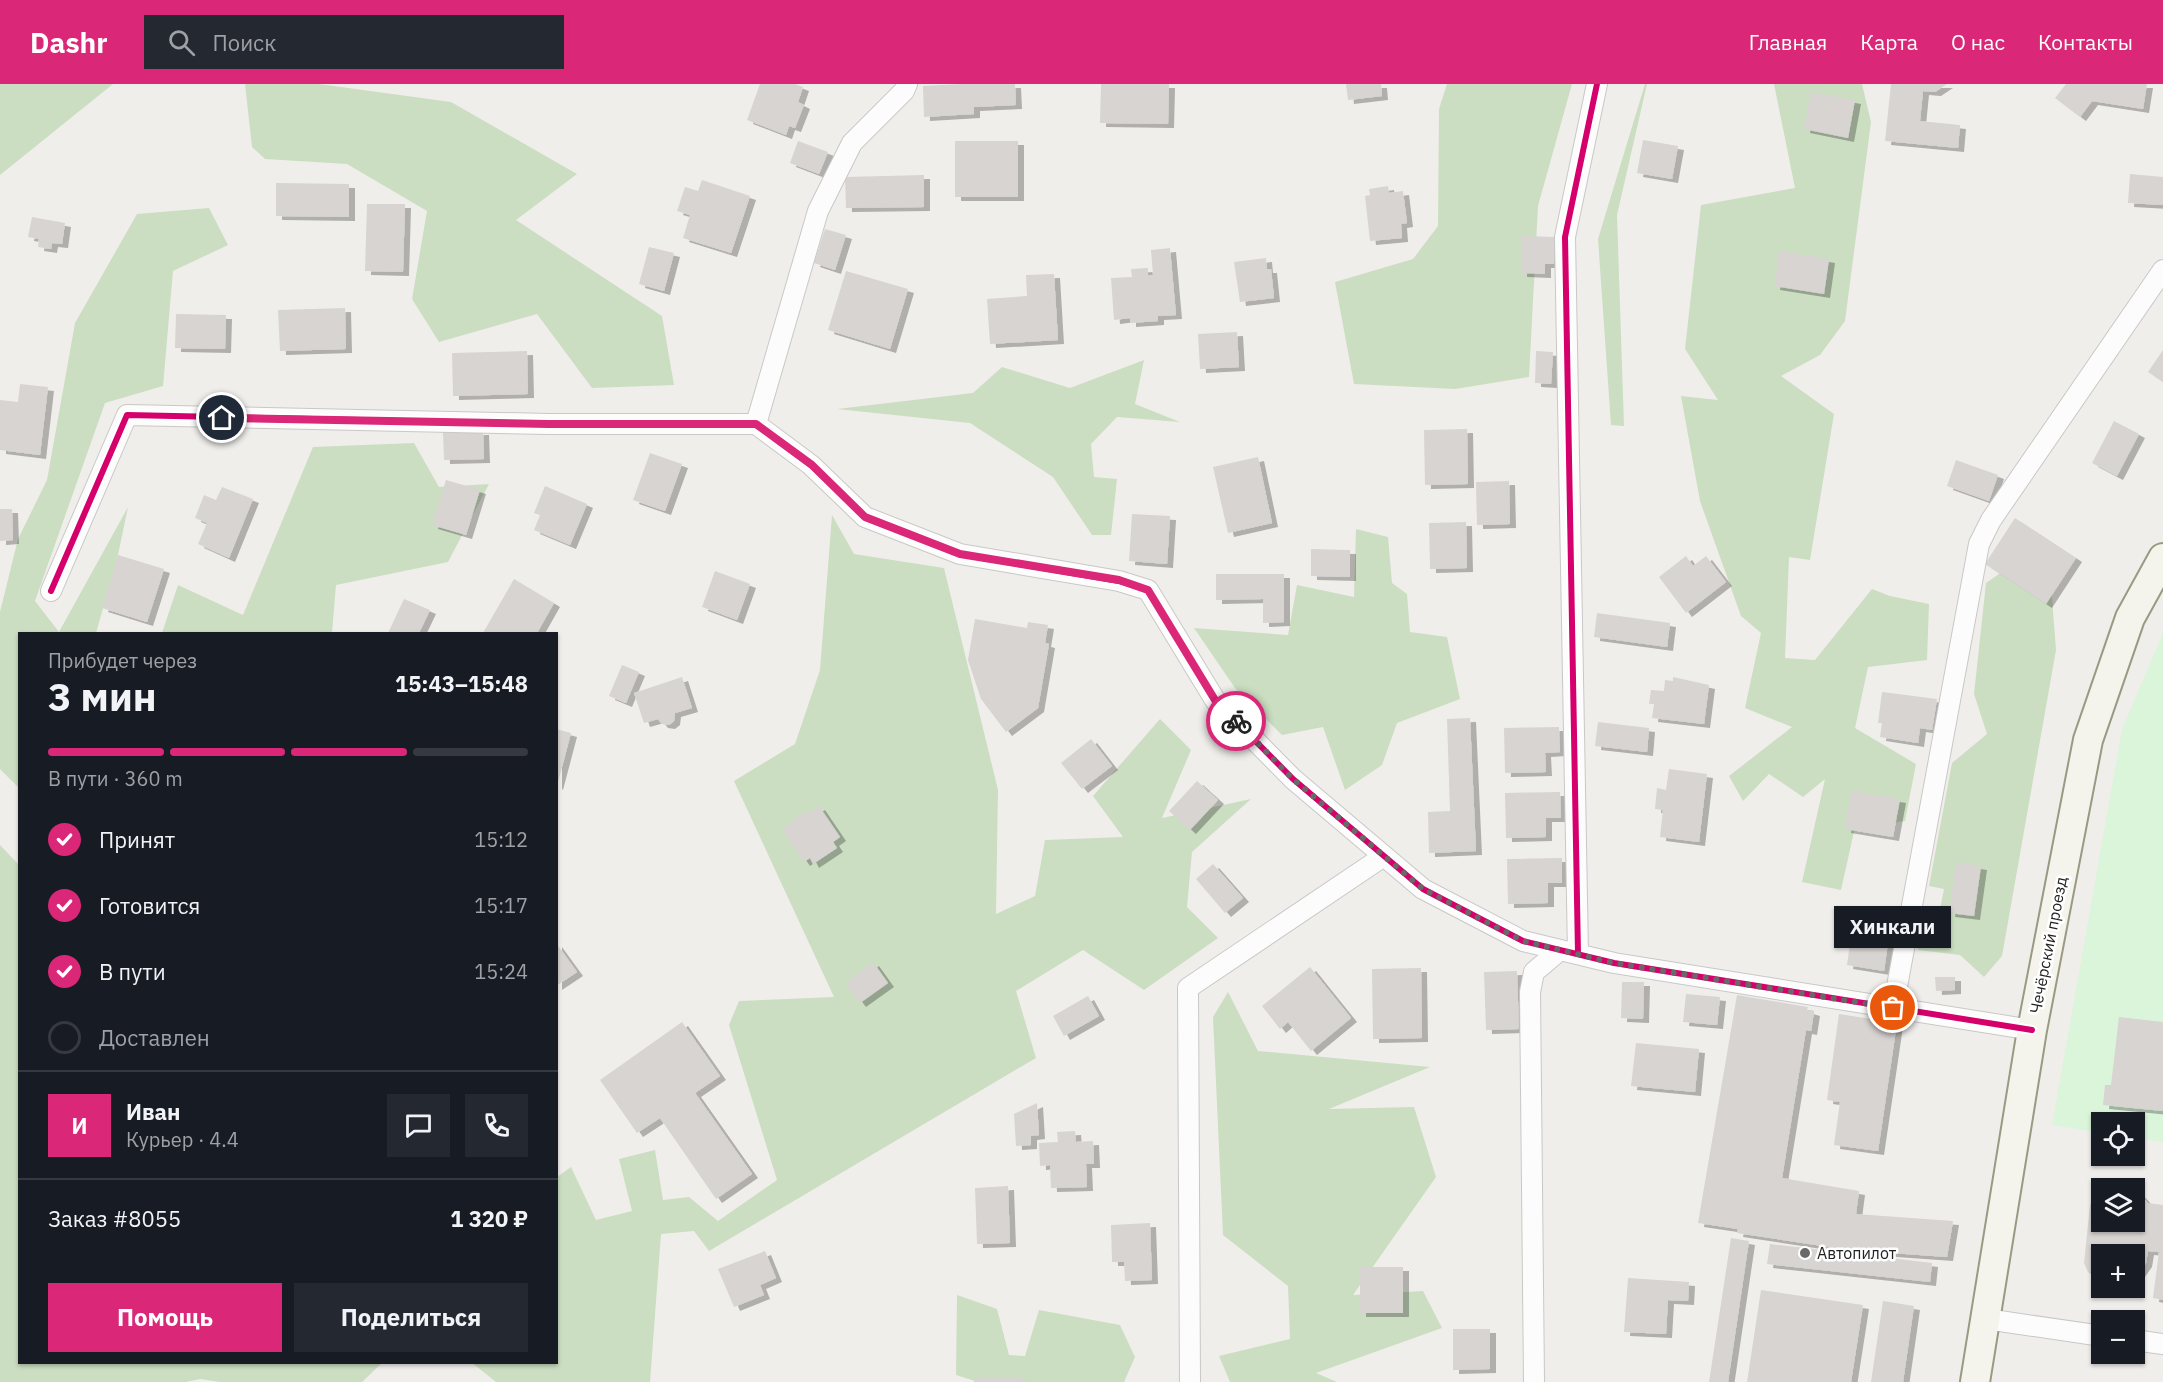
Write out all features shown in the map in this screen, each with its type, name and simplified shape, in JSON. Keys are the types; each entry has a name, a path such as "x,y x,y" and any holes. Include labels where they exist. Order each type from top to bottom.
{"main road":[{"name":"Чечёрский проезд","path":"1976,1382 2032,1030 2088,740 2130,618 2163,558"}],"street":[{"path":"756,424 819,211 852,143 904,91 907,84"},
{"path":"1569,952 1566,237 1597,84"},
{"path":"1893,1008 1979,544 1991,520 2163,270"},
{"path":"51,591 127,415 537,424 756,424 812,465 865,517 960,554 1119,580 1148,590 1215,700 1293,779 1423,889 1523,941 1614,963 2032,1030"},
{"path":"1190,1382 1188,988 1384,856"},
{"path":"1534,1382 1530,992 1534,972 1569,952"},
{"path":"1986,1319 2091,1334"},
{"path":"2145,1342 2163,1344"}],"green space":[{"path":"0,84 113,84 0,175"},
{"path":"245,84 319,84 451,102 577,174 516,220 662,316 674,385 592,388 537,314 439,342 412,299 427,211 347,164 265,159 252,147"},
{"path":"1447,84 1572,84 1538,206 1529,377 1455,389 1354,384 1335,282 1413,259 1438,226 1439,109"},
{"path":"1645,84 1647,84 1617,215 1624,426 1611,425 1598,239"},
{"path":"1774,84 1862,84 1871,122 1845,321 1820,355 1781,376 1834,414 1810,560 1789,557 1785,658 1815,660 1872,589 1890,596 1929,604 1927,660 1868,667 1855,728 1916,764 1905,821 1855,827 1841,890 1802,882 1825,779 1803,797 1769,774 1743,801 1729,776 1792,727 1745,708 1761,633 1741,616 1700,501 1681,396 1718,400 1685,349 1701,205 1795,188"},
{"path":"209,208 228,245 173,271 163,386 105,403 35,601 59,632 18,632 18,787 0,769 0,612 18,539 47,480 75,323 137,214"},
{"path":"1144,360 1135,404 1180,422 1117,417 1091,444 1094,477 1117,479 1111,535 1092,535 1053,477 970,423 837,409 973,393 1002,367 1070,388"},
{"path":"414,443 439,487 489,484 448,562 336,585 332,632 162,632 178,585 243,615 313,447"},
{"path":"128,507 118,555 96,632 59,632"},
{"path":"832,515 854,554 944,568 998,790 996,914 1035,896 1045,840 1123,837 1093,796 1160,719 1191,750 1162,818 1251,799 1192,852 1187,907 1218,938 1144,990 1083,950 1016,991 1036,1058 709,1251 694,1231 661,1234 650,1382 496,1382 474,1364 558,1364 558,1176 571,1167 596,1220 632,1211 619,1159 655,1150 663,1200 689,1197 718,1221 777,1180 729,1025 739,1001 834,997 734,781 795,744 820,670"},
{"path":"1356,529 1388,537 1392,583 1407,594 1410,632 1447,637 1460,699 1397,723 1382,765 1345,790 1323,727 1282,735 1235,688 1194,628 1288,635 1297,585 1354,597"},
{"path":"2012,565 2051,585 2056,650 2002,956 1984,977 1960,955 1918,950 1919,914 1939,914 1944,889 1929,886 1952,763 1987,734 1974,694 1986,583"},
{"path":"2163,633 2163,1142 2145,1139 2145,1112 2091,1112 2091,1131 2052,1125 2122,729"},
{"path":"0,845 18,864 18,1364 381,1364 362,1382 220,1382 200,1379 186,1382 0,1382"},
{"path":"1228,992 1258,1051 1430,1067 1329,1109 1414,1107 1436,1177 1353,1295 1423,1291 1442,1328 1316,1373 1337,1382 1230,1382 1219,1356 1290,1339 1288,1286 1223,1235 1213,1017"},
{"path":"957,1295 997,1309 1009,1355 1025,1356 1039,1310 1120,1325 1135,1357 1124,1382 978,1382 956,1375"}],"building":[{"path":"760,84 795,84 803,87 798,102 804,105 795,128 789,126 786,135 747,120"},
{"path":"1015,84 1016,105 974,107 974,114 924,117 923,86"},
{"path":"1101,84 1169,84 1168,124 1100,123"},
{"path":"1346,84 1381,84 1382,96 1348,100"},
{"path":"1891,84 1947,84 1935,92 1923,91 1920,121 1960,125 1958,148 1885,141"},
{"path":"2066,84 2147,84 2143,109 2092,101 2080,117 2055,98"},
{"path":"1811,92 1855,100 1848,138 1804,129"},
{"path":"1643,140 1678,146 1672,179 1637,173"},
{"path":"798,141 828,152 819,174 790,163"},
{"path":"955,141 1018,141 1018,197 955,197"},
{"path":"2130,174 2163,177 2163,205 2128,203"},
{"path":"924,175 924,207 846,208 845,177"},
{"path":"702,180 750,196 731,253 683,238 690,215 677,211 685,187 698,191"},
{"path":"276,183 349,184 349,217 276,216"},
{"path":"1388,186 1389,193 1403,191 1407,223 1401,224 1402,238 1370,241 1365,196 1370,195 1369,189"},
{"path":"367,204 405,204 403,272 365,271"},
{"path":"32,217 65,223 62,244 52,243 51,249 38,247 39,239 28,237"},
{"path":"825,229 846,235 835,270 814,263"},
{"path":"1522,236 1555,237 1554,264 1545,264 1545,274 1521,273"},
{"path":"649,247 674,253 664,291 639,284"},
{"path":"1170,248 1176,315 1158,316 1158,321 1130,323 1130,318 1114,320 1111,278 1132,277 1131,269 1148,268 1148,275 1153,275 1151,250"},
{"path":"1779,251 1829,259 1824,294 1774,286"},
{"path":"1266,258 1267,269 1271,269 1274,298 1240,302 1234,262"},
{"path":"846,271 908,289 890,349 828,330"},
{"path":"1054,274 1058,340 990,344 987,299 1027,296 1026,275"},
{"path":"345,308 346,349 280,351 278,310"},
{"path":"176,314 226,315 225,349 175,348"},
{"path":"1237,332 1239,367 1200,369 1198,334"},
{"path":"2163,350 2163,382 2148,372"},
{"path":"527,351 528,394 453,396 452,353"},
{"path":"1536,351 1553,352 1551,384 1535,383"},
{"path":"20,384 48,387 40,455 0,450 0,400 18,402"},
{"path":"2114,421 2139,434 2117,476 2092,463"},
{"path":"1467,429 1468,484 1425,485 1424,430"},
{"path":"483,431 484,459 444,460 443,432"},
{"path":"650,453 682,464 665,511 633,500"},
{"path":"1258,457 1272,523 1228,533 1213,467"},
{"path":"1956,460 1998,475 1989,501 1947,486"},
{"path":"446,480 480,490 466,535 432,525"},
{"path":"1509,481 1510,524 1477,525 1476,482"},
{"path":"545,486 587,504 570,545 534,530 540,515 534,513"},
{"path":"222,487 253,499 229,558 198,544 207,523 195,518 204,495 216,500"},
{"path":"0,509 12,509 13,540 0,541"},
{"path":"1132,514 1170,516 1167,564 1129,561"},
{"path":"2015,518 2076,558 2046,604 1985,564"},
{"path":"1466,522 1467,568 1430,569 1429,523"},
{"path":"1311,549 1350,550 1350,577 1311,576"},
{"path":"118,555 164,569 147,622 102,608"},
{"path":"1686,556 1693,566 1706,556 1726,582 1686,613 1659,577"},
{"path":"715,571 750,584 737,620 702,607"},
{"path":"1216,574 1284,574 1284,622 1263,623 1263,599 1216,600"},
{"path":"514,579 554,603 538,632 484,632"},
{"path":"404,599 430,610 419,632 388,632"},
{"path":"1597,613 1670,623 1667,647 1594,637"},
{"path":"975,619 1027,628 1028,622 1048,625 1045,643 1049,644 1038,708 1006,732 981,699 968,660"},
{"path":"622,665 639,672 626,703 609,696"},
{"path":"682,677 692,708 675,713 674,721 669,725 662,724 658,719 644,723 634,693"},
{"path":"1673,677 1709,685 1704,724 1652,718 1654,704 1649,704 1651,690 1664,691 1665,680 1673,681"},
{"path":"1882,692 1937,699 1932,730 1920,728 1918,743 1880,737 1882,723 1878,723"},
{"path":"1470,718 1476,851 1429,853 1428,812 1450,811 1447,719"},
{"path":"1598,722 1649,728 1647,752 1595,746"},
{"path":"1559,727 1560,752 1545,753 1546,772 1505,773 1504,728"},
{"path":"558,730 571,733 558,782"},
{"path":"1091,739 1112,766 1082,789 1061,763"},
{"path":"1669,769 1707,774 1699,842 1660,837 1663,810 1655,809 1657,788 1666,790"},
{"path":"1197,781 1218,800 1190,830 1169,811"},
{"path":"1851,791 1900,799 1893,837 1845,829"},
{"path":"1560,792 1561,818 1546,818 1546,837 1506,838 1505,793"},
{"path":"819,806 840,837 833,842 837,848 813,864 810,858 804,862 782,830 806,811 808,814"},
{"path":"1562,858 1562,883 1548,883 1548,903 1508,904 1507,859"},
{"path":"1956,862 1981,866 1974,916 1949,913"},
{"path":"1213,864 1243,898 1225,913 1196,879"},
{"path":"1852,930 1889,936 1884,971 1847,965"},
{"path":"558,946 577,972 558,985"},
{"path":"873,962 888,983 860,1003 845,983"},
{"path":"1310,967 1351,1018 1311,1051 1288,1022 1280,1029 1262,1006"},
{"path":"1421,968 1422,1038 1373,1039 1372,969"},
{"path":"1517,971 1519,1029 1486,1030 1484,972"},
{"path":"1935,977 1955,977 1955,990 1936,991"},
{"path":"1622,982 1644,982 1643,1019 1621,1018"},
{"path":"1686,994 1720,997 1717,1025 1683,1022"},
{"path":"1737,995 1808,1007 1807,1010 1814,1012 1811,1031 1806,1030 1782,1178 1859,1191 1856,1214 1953,1221 1947,1257 1849,1250 1737,1233 1738,1229 1698,1223"},
{"path":"1088,996 1099,1016 1064,1036 1053,1016"},
{"path":"1839,1014 1897,1023 1878,1151 1834,1145 1840,1102 1827,1100"},
{"path":"2119,1017 2163,1022 2163,1111 2103,1105 2105,1085 2111,1085"},
{"path":"682,1022 720,1076 695,1093 752,1174 716,1199 660,1118 637,1133 600,1080"},
{"path":"1636,1043 1699,1049 1695,1092 1631,1086"},
{"path":"1037,1103 1039,1135 1031,1136 1031,1145 1016,1146 1014,1114"},
{"path":"1075,1131 1076,1142 1093,1141 1094,1164 1086,1164 1087,1187 1051,1188 1050,1165 1040,1166 1039,1143 1058,1142 1057,1132"},
{"path":"1008,1186 1010,1243 977,1244 975,1188"},
{"path":"2145,1200 2148,1203 2163,1205 2163,1300 2153,1298 2159,1252 2148,1251 2145,1264 2145,1244 2091,1244 2091,1275 2088,1272 2084,1263 2091,1203 2091,1232 2145,1232"},
{"path":"1150,1223 1152,1280 1125,1281 1124,1262 1112,1262 1111,1225"},
{"path":"1731,1238 1749,1241 1728,1382 1709,1382"},
{"path":"1770,1244 1932,1263 1930,1282 1767,1264"},
{"path":"765,1251 776,1278 760,1285 764,1295 734,1307 718,1269"},
{"path":"1360,1267 1403,1267 1403,1313 1360,1313"},
{"path":"1628,1278 1689,1282 1688,1301 1668,1300 1666,1334 1624,1332"},
{"path":"1761,1290 1863,1305 1851,1382 1747,1382"},
{"path":"1883,1301 1914,1306 1903,1382 1871,1382"},
{"path":"1453,1329 1490,1329 1490,1369 1453,1370"},
{"path":"974,1377 1023,1378 1023,1382 974,1382"}],"cycle path":[{"path":"1578,954 1565,237 1597,84"},
{"path":"51,591 127,415 549,424 756,424 811,465 865,517 960,554 1119,581 1148,590 1215,700 1293,779 1423,889 1523,941 1614,963 2032,1030"}],"way so far":[{"path":"1236,721 1293,779 1423,889 1523,941 1614,963 1893,1008"}],"place":[{"name":"Хинкали","path":"1893,1008"},
{"name":"Автопилот","path":"1805,1253"}],"route":[{"path":"222,418 549,424 756,424 812,465 865,517 960,554 1119,580 1148,590 1215,700 1236,721"}]}
